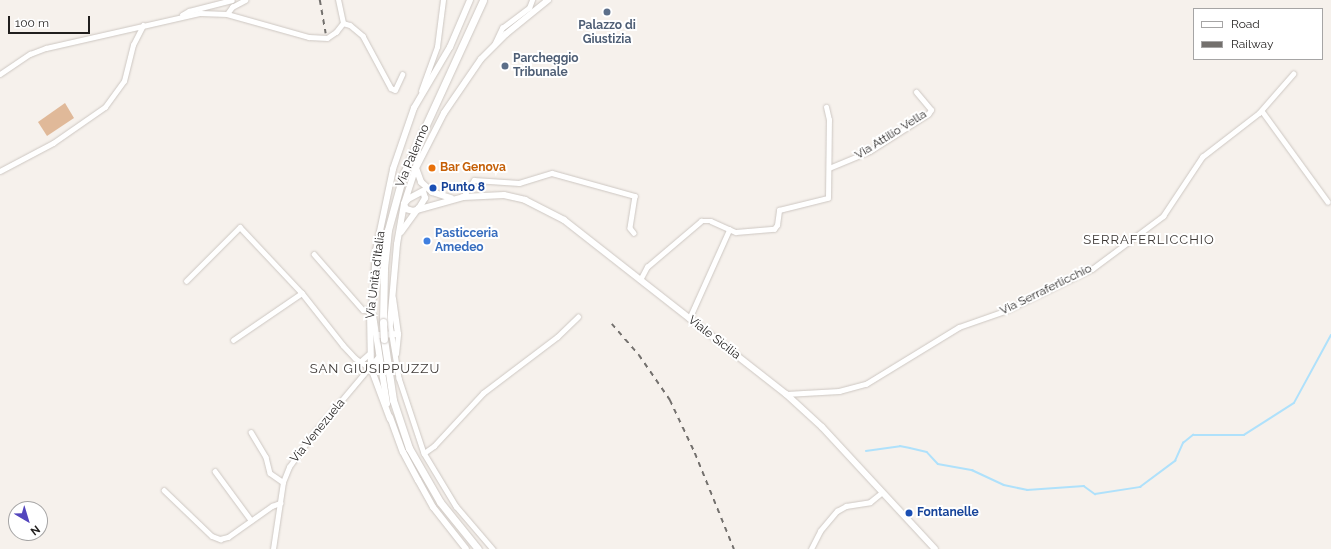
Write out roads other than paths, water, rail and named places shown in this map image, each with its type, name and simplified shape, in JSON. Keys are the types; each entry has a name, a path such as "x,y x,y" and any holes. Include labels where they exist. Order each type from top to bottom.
{"main road":[{"name":"Via Palermo","path":"478,549 440,502 410,448 393,400 384,339 387,323 384,268 396,198 412,151 483,0"},
{"path":"464,43 488,0"}],"street":[{"path":"179,17 189,10 230,0"},
{"path":"227,14 232,7 245,0"},
{"path":"0,74 36,52 83,36 200,13 227,14 309,37 327,38 336,32 342,23 338,0"},
{"path":"414,108 432,66 443,0"},
{"name":"Via Unità d'Italia","path":"466,549 434,507 402,452 371,368 370,353 376,250 393,170 414,108 450,47 470,0"},
{"path":"494,45 502,28 529,8 532,0"},
{"path":"493,549 456,506 424,453 405,403 396,355 387,323 404,204 416,168 456,93 494,45 548,0"},
{"path":"342,23 350,25 363,36 391,88 395,90 402,75"},
{"path":"0,170 53,143 105,107 124,81 133,45 143,25"},
{"name":"Via Serraferlicchio","path":"786,394 839,391 866,384 959,327 1005,311 1092,268 1163,216 1202,157 1262,111 1293,74"},
{"path":"398,241 407,222 425,198 417,176 417,151 441,91"},
{"name":"Via Attilio Vella","path":"829,168 870,151 928,114 930,110 916,92"},
{"path":"640,280 647,268 701,221 711,221 729,230 774,229 778,225 779,210 828,198 829,120 826,107"},
{"path":"1262,111 1328,202"},
{"path":"463,197 474,180 519,183 552,173 635,196 630,228 634,233"},
{"path":"417,176 432,192"},
{"path":"404,204 414,194 423,191 432,192 455,199"},
{"name":"Viale Sicilia","path":"419,208 463,197 504,195 545,209 564,220 786,394 822,427 881,493 935,549"},
{"path":"404,204 409,210 419,208"},
{"path":"186,281 240,227 302,293 343,345 374,371 384,393"},
{"path":"689,319 729,230"},
{"path":"314,254 363,310 372,309"},
{"path":"233,340 302,293"},
{"path":"392,294 398,323 396,355"},
{"path":"424,453 434,446 483,393 557,337 578,317"},
{"path":"372,325 398,323"},
{"name":"Via Unità d'Italia","path":"372,325 376,335 378,358 390,419"},
{"path":"376,335 398,334"},
{"path":"361,361 370,353"},
{"name":"Via Venezuela","path":"273,549 283,482 289,468 310,438 378,358"},
{"path":"251,432 266,457 270,473 283,482"},
{"path":"215,471 251,520"},
{"path":"164,490 215,538 228,537 251,520 280,503"},
{"path":"811,549 822,528 837,511 846,506 870,502 881,493"}],"waterway":[{"path":"866,451 900,446 927,452 938,464 972,470 1004,485 1027,490 1084,486 1095,494 1140,487 1175,461 1183,443 1193,435 1244,435 1294,403 1331,335"}],"railway":[{"path":"320,0 326,33"},
{"path":"612,324 639,355 670,400 695,453 734,549"}],"place":[{"name":"Palazzo di Giustizia","path":"607,12"},
{"name":"Parcheggio Tribunale","path":"505,66"},
{"name":"Bar Genova","path":"432,168"},
{"name":"Punto 8","path":"433,188"},
{"name":"Pasticceria Amedeo","path":"427,241"},
{"name":"Fontanelle","path":"909,513"}],"district":[{"name":"SERRAFERLICCHIO","path":"1149,240"},
{"name":"SAN GIUSIPPUZZU","path":"375,369"}]}
